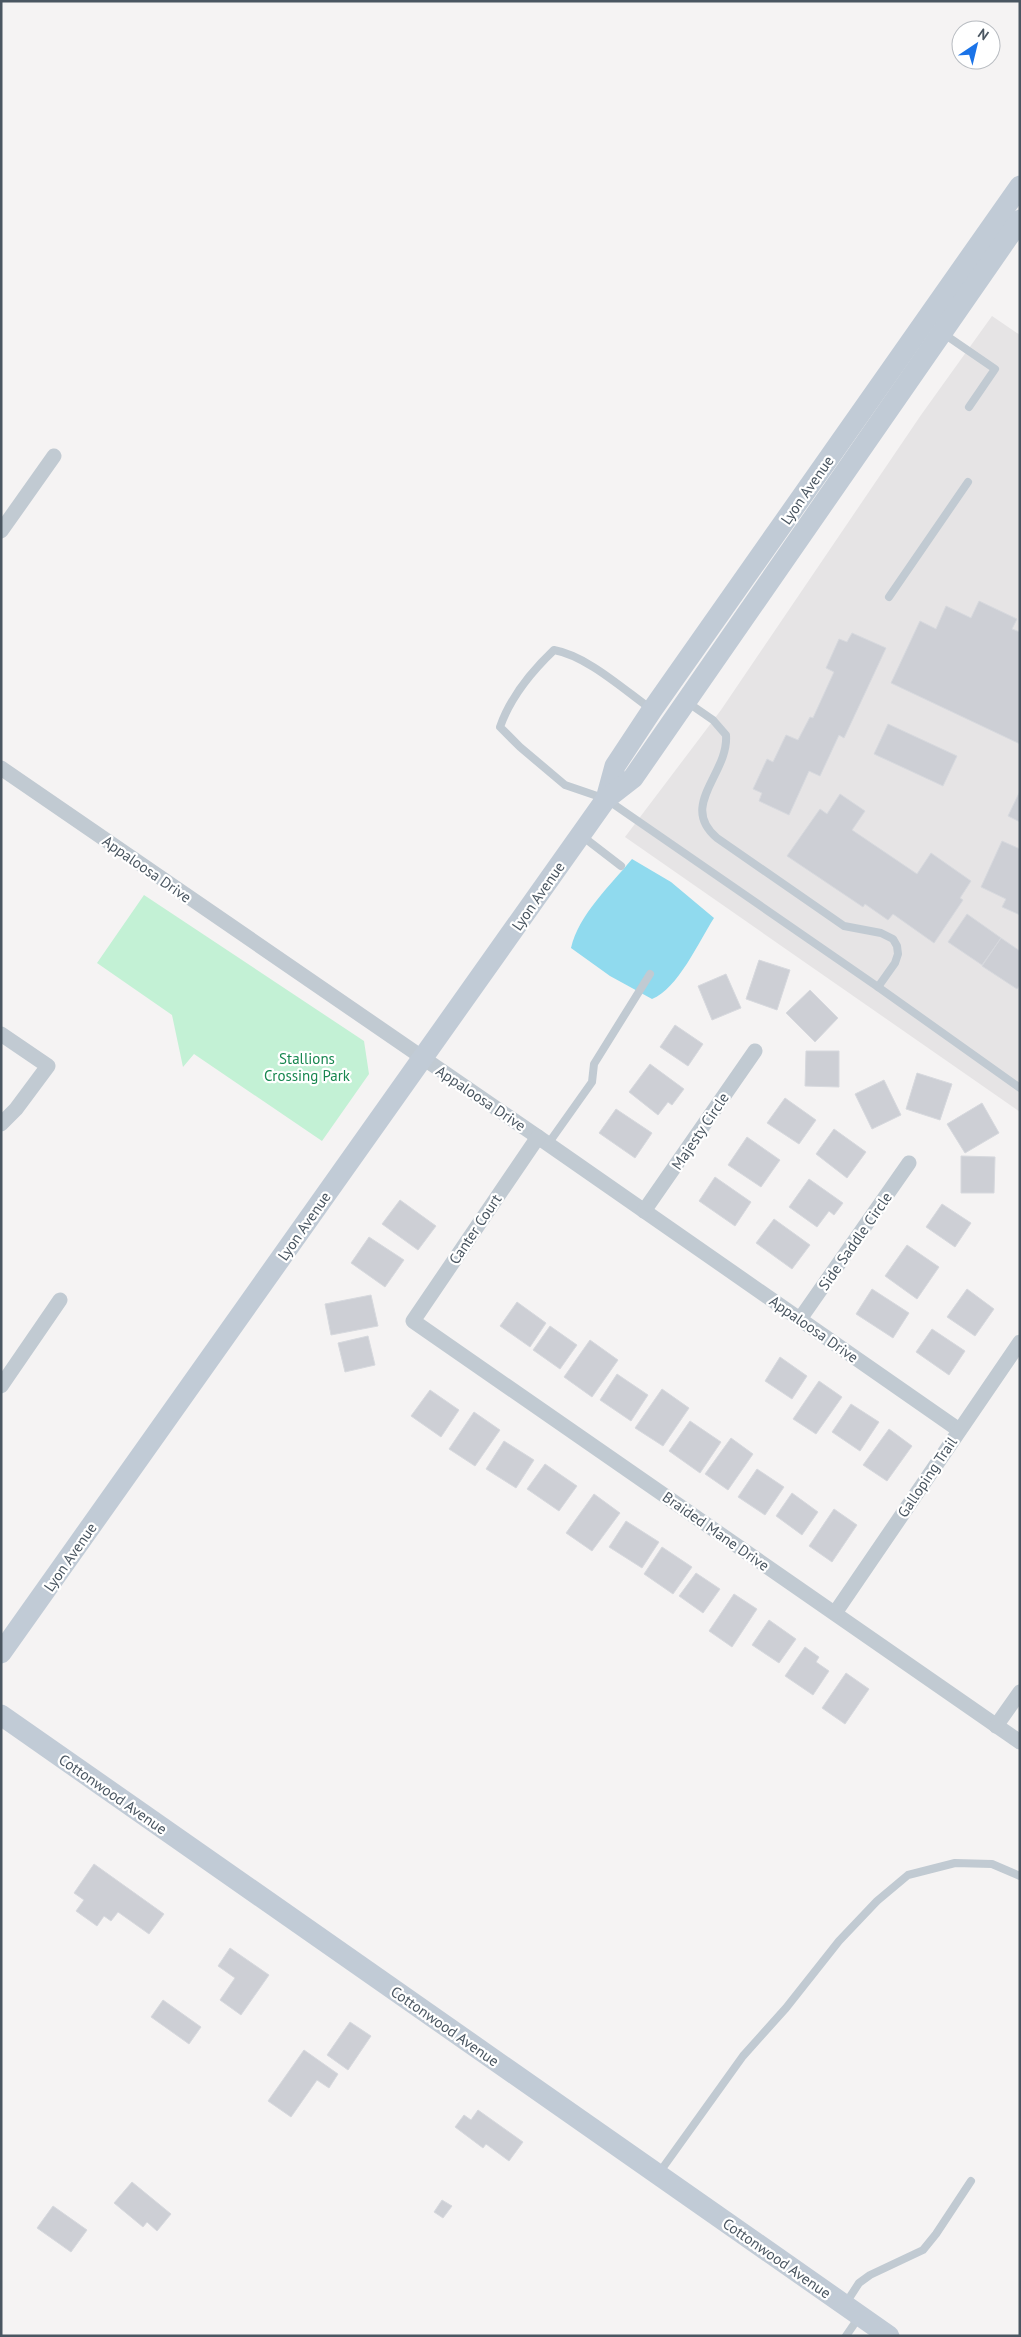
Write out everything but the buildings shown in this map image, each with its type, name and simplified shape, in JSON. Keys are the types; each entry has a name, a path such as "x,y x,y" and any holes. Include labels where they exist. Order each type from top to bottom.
{"street":[{"name":"Lyon Avenue","path":"606,799 615,766 652,710 1020,186"},
{"name":"Lyon Avenue","path":"1,1653 606,799 634,778 1020,220"},
{"path":"1,531 54,456"},
{"name":"Appaloosa Drive","path":"1,768 543,1140 959,1430"},
{"path":"1,1034 48,1066 16,1109 1,1124"},
{"name":"Majesty Circle","path":"644,1211 755,1051"},
{"name":"Canter Court","path":"412,1321 543,1140"},
{"name":"Side Saddle Circle","path":"800,1319 909,1163"},
{"path":"1,1386 60,1300"},
{"name":"Braided Mane Drive","path":"412,1321 1020,1742"},
{"name":"Galloping Trail","path":"835,1613 1020,1342"},
{"path":"996,1726 1020,1692"},
{"name":"Cottonwood Avenue","path":"1,1716 889,2336"}],"lane":[{"path":"942,333 995,369 969,407"},
{"path":"889,597 968,482"},
{"path":"652,710 590,666 566,652 554,650 538,666 505,712 500,727 520,747 565,785 606,799 878,987 1020,1088"},
{"path":"687,702 713,720 726,735 724,753 702,804 702,816 706,828 844,926 881,933 893,939 897,946 898,954 895,963 878,987"},
{"path":"581,835 621,866"},
{"path":"543,1140 592,1082 594,1064 650,974"},
{"path":"657,2175 743,2056 786,2008 839,1941 877,1901 908,1875 955,1863 992,1864 1020,1876"},
{"path":"846,2336 860,2284 870,2275 923,2250 936,2234 971,2181"}],"shaded area":[{"path":"992,316 1020,335 1020,1112 625,837 721,710 921,415"}],"green space":[{"name":"Stallions Crossing Park","path":"144,895 364,1041 369,1074 322,1141 194,1054 183,1067 172,1015 97,963"}],"water":[{"path":"632,859 671,882 714,918 679,975 662,994 652,999 610,976 571,948 575,936 588,912"}]}
